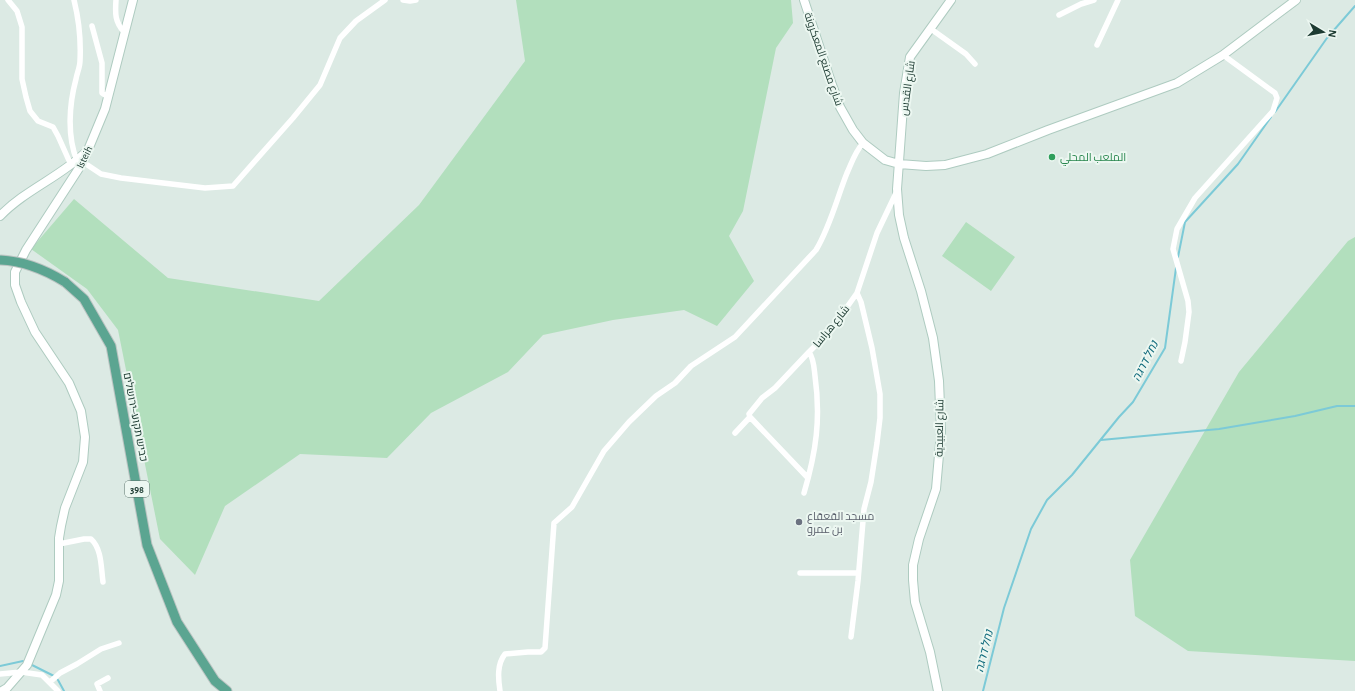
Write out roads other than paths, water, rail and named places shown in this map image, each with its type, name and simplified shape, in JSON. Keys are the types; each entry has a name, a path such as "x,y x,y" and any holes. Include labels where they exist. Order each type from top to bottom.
{"main road":[{"name":"כביש תקוע–ירושלים","path":"0,260 13,261 42,269 65,282 84,299 111,346 147,545 177,622 215,681 227,691"}],"street":[{"path":"8,0 17,11 22,28 22,79 30,111 38,121 53,128 77,163 101,174 121,178 205,188 233,186 320,85 340,38 356,21 385,0"},
{"path":"74,0 78,17 80,63 71,103 71,124 72,148 77,163"},
{"path":"116,0 115,12 118,26 124,32"},
{"name":"Isteih","path":"2,691 7,688 27,666 56,595 59,581 59,544 61,526 65,508 83,462 85,437 81,411 69,383 35,332 21,302 15,284 15,272 26,250 77,163 88,150 105,108 133,0"},
{"path":"403,0 416,0"},
{"name":"شارع مصنع المعكرونة","path":"804,0 830,82 840,107 853,130 863,143 885,160 899,164 926,166 945,164 987,154 1177,83 1223,55 1296,0"},
{"name":"شارع القدس","path":"899,164 904,93 910,57 951,0"},
{"path":"1059,15 1081,4 1094,0"},
{"path":"1097,45 1118,0"},
{"path":"92,26 100,51 102,63 102,92 108,97"},
{"path":"931,29 966,54 975,64"},
{"path":"1181,361 1189,312 1188,301 1173,249 1177,229 1195,198 1273,110 1277,98 1274,93 1223,55"},
{"path":"500,691 499,665 505,654 541,652 545,648 554,522 572,506 604,451 629,422 656,396 675,383 691,366 734,337 816,250 824,237 836,200 856,151 863,143"},
{"path":"0,216 11,205 77,163"},
{"name":"شارع العبيدية","path":"899,164 899,215 904,238 921,291 933,338 939,381 941,432 936,489 919,539 913,565 912,580 915,602 930,652 938,691"},
{"name":"شارع هراسا","path":"804,493 816,445 818,415 816,381 812,356 809,352 830,331 858,294 877,233 898,189"},
{"path":"851,637 864,509 871,482 880,418 880,394 867,323 862,302 858,294"},
{"path":"735,433 750,417 751,412 762,398 775,388 809,352"},
{"path":"750,417 808,478"},
{"path":"59,544 84,539 91,539 96,543 103,582"},
{"path":"800,573 858,573"},
{"path":"50,682 60,673 101,649 119,643"},
{"path":"0,674 21,672 42,675 58,691"},
{"path":"100,691 97,684 108,678"}],"waterway":[{"name":"נחל דרגה","path":"1275,112 1327,38 1355,6"},
{"name":"נחל דרגה","path":"1178,257 1185,222 1238,164 1271,117"},
{"name":"נחל דרגה","path":"983,691 1004,608 1031,529 1047,500 1072,475 1133,402 1165,348 1176,268"},
{"path":"1101,440 1219,429 1295,416 1337,406 1355,406"},
{"name":"נחל דרגה","path":"0,666 23,661"},
{"name":"נחל דרגה","path":"32,665 54,676"},
{"name":"נחל דרגה","path":"58,680 64,691"}],"place":[{"name":"الملعب المحلي","path":"1052,157"},
{"name":"مسجد القعقاع بن عمرو","path":"799,522"}]}
